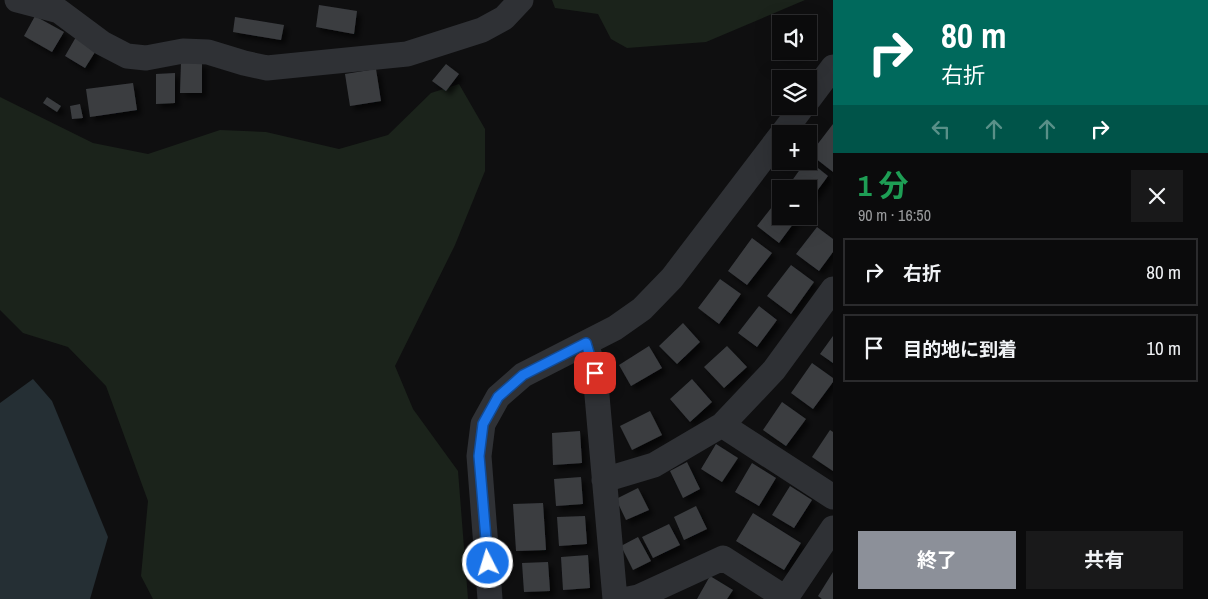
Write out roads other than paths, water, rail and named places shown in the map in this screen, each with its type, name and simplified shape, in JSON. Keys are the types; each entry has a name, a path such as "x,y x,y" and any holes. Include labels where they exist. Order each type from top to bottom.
{"street":[{"path":"17,0 59,11 102,43 127,56 146,58 184,51 208,52 267,68 407,54 482,30 504,18 521,0"},
{"path":"817,88 833,67"},
{"path":"490,599 479,456 483,424 498,397 523,375 615,328 642,309 672,278 772,147"},
{"path":"604,480 654,465 722,425 774,370 833,289"},
{"path":"586,343 595,373 615,599"},
{"path":"722,425 833,497"},
{"path":"628,599 638,597 723,558 786,599 833,528"}]}
